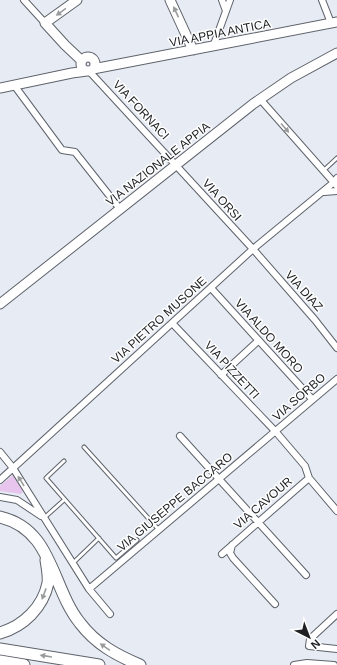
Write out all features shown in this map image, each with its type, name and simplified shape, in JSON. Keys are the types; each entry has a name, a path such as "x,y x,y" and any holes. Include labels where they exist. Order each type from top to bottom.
{"highway":[{"path":"0,517 15,522 28,530 40,544 54,570 71,610 79,623 90,636 105,648 140,665"},
{"path":"0,632 17,626 27,618 41,602 48,581 46,556"},
{"path":"0,648 99,665"},
{"path":"0,661 24,665"}],"street":[{"name":"VIA FORNACI","path":"24,0 65,45 88,67 176,165"},
{"path":"45,23 76,0"},
{"path":"170,0 194,50"},
{"path":"222,0 226,11"},
{"path":"213,47 230,0"},
{"path":"322,0 334,23"},
{"name":"VIA APPIA ANTICA","path":"0,88 88,67 108,66 334,23"},
{"name":"VIA NAZIONALE APPIA","path":"0,304 260,99 291,78 337,53"},
{"path":"14,85 62,150 75,152 120,209"},
{"path":"260,99 324,172 336,182"},
{"name":"VIA ORSI","path":"176,165 253,249"},
{"path":"324,172 326,182 322,192 337,191"},
{"name":"VIA PIETRO MUSONE","path":"0,480 253,249 336,182"},
{"name":"VIA DIAZ","path":"253,249 315,320 337,348"},
{"name":"VIA ALDO MORO","path":"210,288 312,399"},
{"name":"VIA PIZZETTI","path":"172,323 276,432 305,466 308,478 337,511"},
{"path":"220,375 258,341"},
{"name":"VIA SORBO","path":"276,432 312,399 337,379"},
{"name":"VIA GIUSEPPE BACCARO","path":"89,589 276,432"},
{"path":"180,436 306,575"},
{"path":"0,452 13,468 89,589 110,614"},
{"name":"VIA CAVOUR","path":"222,554 308,478"},
{"path":"17,500 29,494"},
{"path":"0,497 17,500 44,518"},
{"name":"VIA CAVOUR","path":"232,545 230,553 233,558 275,604"},
{"path":"337,614 310,639 308,643 309,646 337,649"},
{"path":"294,665 307,663 334,665"}],"lane":[{"path":"324,172 337,158"},
{"path":"84,448 159,530"},
{"path":"64,461 46,478 116,558 137,540"},
{"path":"44,518 64,500"},
{"path":"73,563 99,538"}],"shaded area":[{"path":"13,475 23,491 21,494 0,491 0,486"}]}
